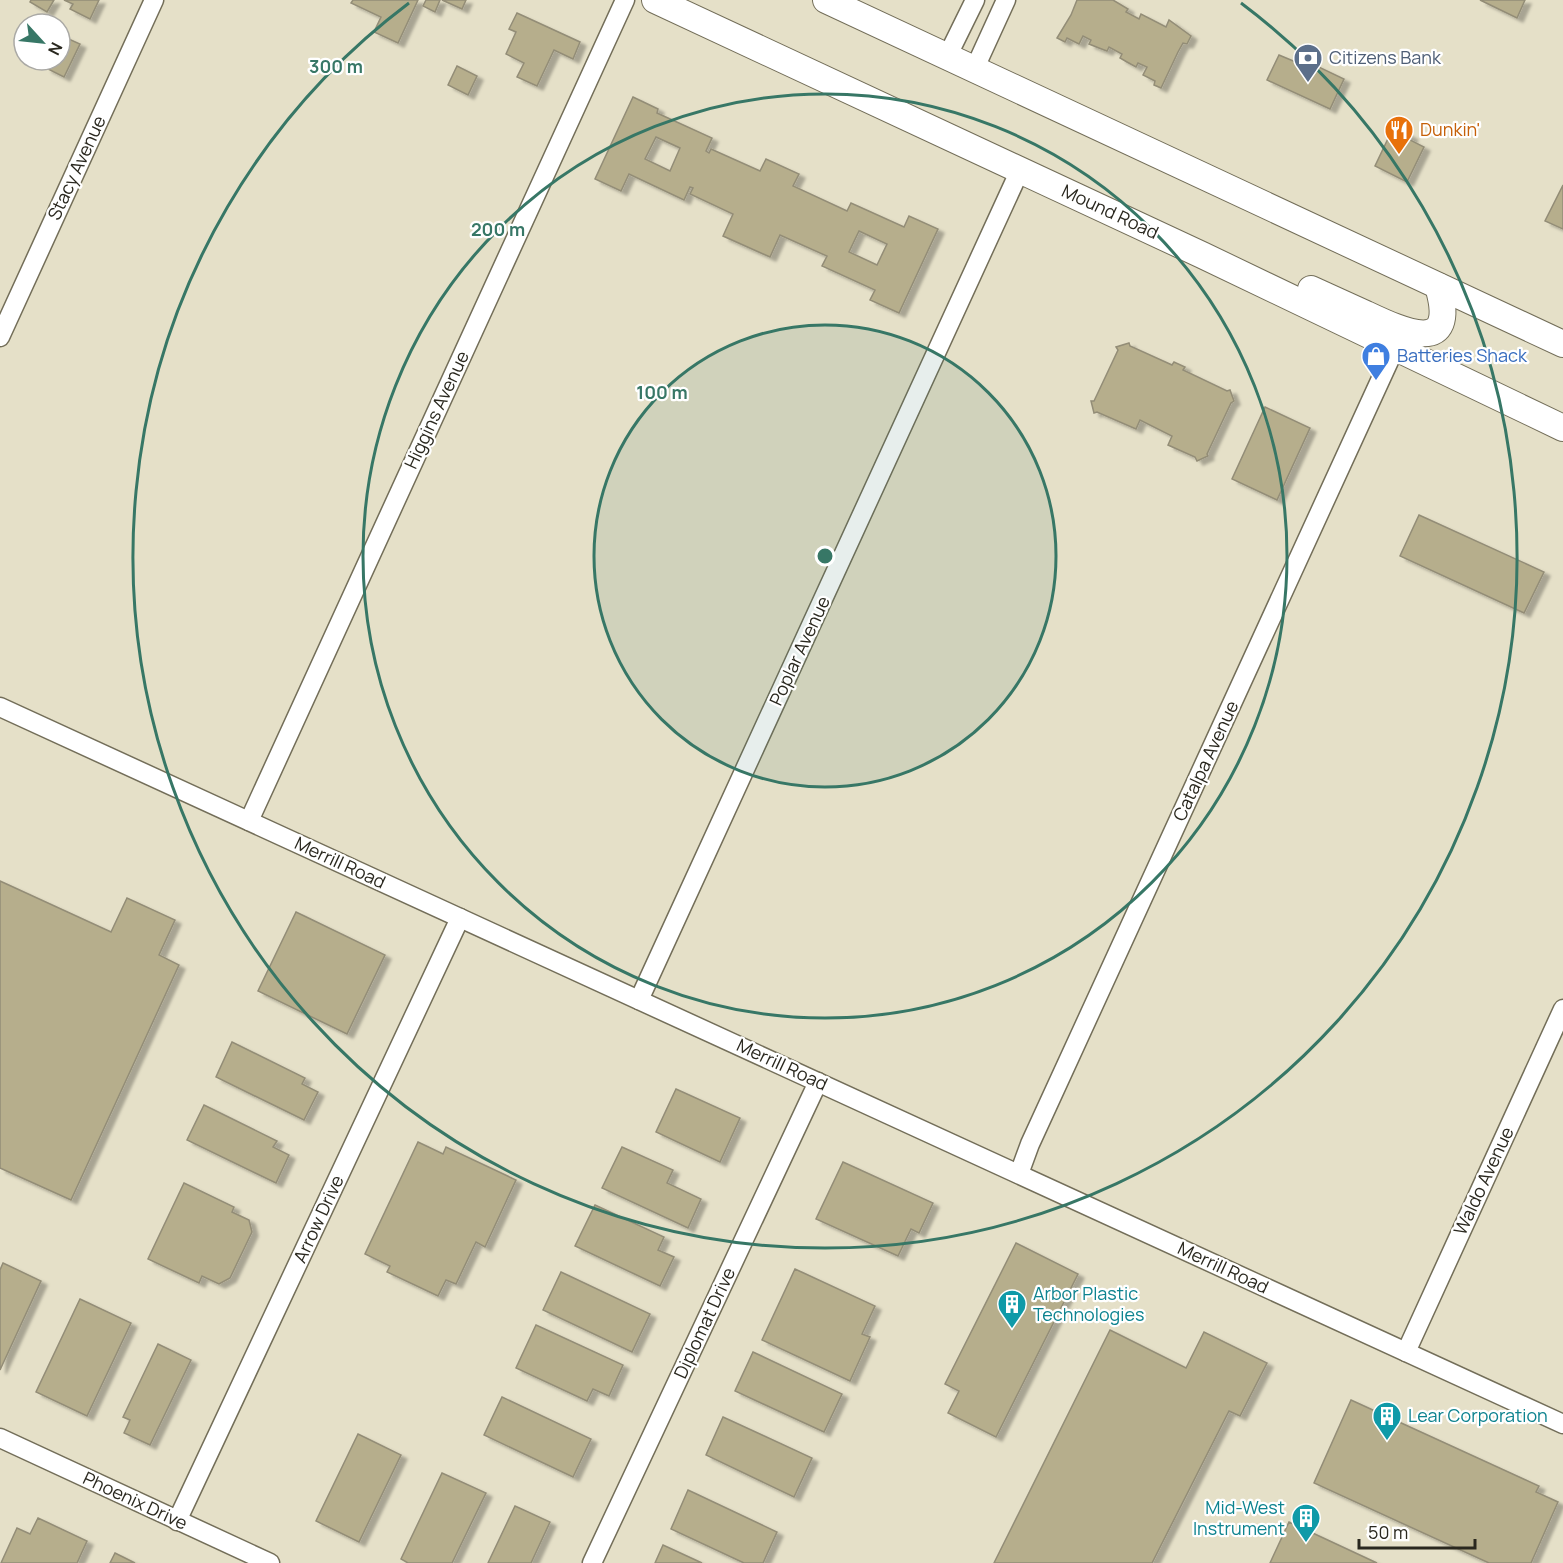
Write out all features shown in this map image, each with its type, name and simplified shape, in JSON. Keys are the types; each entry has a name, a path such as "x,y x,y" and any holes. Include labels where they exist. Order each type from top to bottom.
{"main road":[{"name":"Mound Road","path":"655,0 1202,255 1563,428"},
{"path":"826,0 1563,344"},
{"path":"1202,255 1239,255 1400,330 1411,333 1421,334 1434,330 1441,322 1443,303 1438,286"}],"street":[{"name":"Stacy Avenue","path":"0,337 154,0"},
{"name":"Higgins Avenue","path":"249,821 625,0"},
{"path":"947,57 975,0"},
{"path":"974,70 1006,0"},
{"name":"Poplar Avenue","path":"639,1000 1020,170"},
{"name":"Catalpa Avenue","path":"1020,1174 1030,1144 1395,348"},
{"name":"Merrill Road","path":"0,706 1563,1425"},
{"name":"Arrow Drive","path":"177,1521 460,918"},
{"name":"Waldo Avenue","path":"1406,1352 1563,1009"},
{"name":"Diplomat Drive","path":"592,1563 818,1082"},
{"name":"Phoenix Drive","path":"0,1438 270,1563"}],"building":[{"path":"31,0 54,0 47,12 30,2"},
{"path":"64,0 99,0 90,19 70,9 73,4"},
{"path":"353,0 418,0 398,43 374,32 381,17 351,3"},
{"path":"426,0 440,0 435,12 423,6"},
{"path":"442,0 466,0 462,9"},
{"path":"1077,0 1113,0 1128,9 1126,12 1139,19 1141,14 1166,27 1169,20 1191,36 1187,44 1183,43 1161,88 1154,85 1155,81 1143,75 1147,67 1138,63 1136,67 1120,58 1122,54 1109,47 1107,51 1089,44 1091,40 1083,36 1079,44 1067,38 1065,42 1057,38"},
{"path":"1480,0 1525,0 1517,18"},
{"path":"517,13 580,42 573,59 554,50 537,86 517,77 524,63 506,54 516,32 509,29"},
{"path":"72,40 80,44 72,60"},
{"name":"Citizens Bank","path":"1279,55 1298,63 1300,58 1344,79 1330,109 1267,80"},
{"path":"457,66 477,76 468,95 448,85"},
{"path":"54,72 66,72 64,77"},
{"path":"633,97 658,109 657,113 712,138 706,151 709,153 711,149 760,171 766,159 799,174 793,186 847,211 851,203 904,227 909,216 938,229 899,313 870,300 875,290 822,266 827,256 780,235 770,257 723,236 733,214 690,194 693,188 690,187 684,200 629,174 621,191 595,179","holes":["656,137 680,148 670,171 645,159","859,231 887,244 877,265 849,252"]},
{"name":"Dunkin'","path":"1394,126 1412,136 1410,140 1424,147 1407,182 1375,166"},
{"path":"1563,185 1563,229 1545,221"},
{"path":"1129,343 1130,346 1172,365 1174,362 1185,367 1183,370 1227,391 1230,390 1234,401 1231,403 1208,456 1197,461 1195,457 1168,445 1172,436 1140,420 1136,429 1097,412 1094,413 1091,401 1094,401 1118,350 1116,347"},
{"path":"1265,407 1310,428 1277,500 1232,479"},
{"path":"1419,515 1544,572 1524,613 1400,556"},
{"path":"0,881 111,932 127,898 175,920 159,955 179,965 71,1200 0,1168"},
{"path":"296,912 385,955 347,1034 258,991"},
{"path":"232,1042 305,1078 302,1084 318,1092 304,1120 216,1077"},
{"path":"676,1089 740,1118 720,1162 656,1132"},
{"path":"204,1105 277,1141 273,1147 289,1155 276,1183 187,1140"},
{"path":"418,1142 443,1154 446,1147 516,1180 485,1247 476,1242 456,1284 446,1280 438,1296 387,1272 390,1266 365,1254"},
{"path":"622,1147 673,1170 667,1183 701,1199 688,1228 602,1188"},
{"path":"843,1162 933,1203 919,1233 911,1229 898,1256 816,1219"},
{"path":"184,1183 234,1207 232,1212 249,1220 252,1232 230,1278 219,1284 202,1276 199,1283 148,1259"},
{"path":"595,1205 664,1237 658,1250 674,1257 660,1286 575,1246"},
{"name":"Arbor Plastic Technologies","path":"1016,1243 1078,1274 996,1437 948,1413 959,1391 945,1384"},
{"path":"3,1263 41,1281 0,1370 0,1270"},
{"path":"795,1269 875,1306 862,1334 870,1337 850,1381 762,1340"},
{"path":"561,1272 650,1314 632,1352 543,1310"},
{"path":"80,1299 131,1323 87,1416 36,1392"},
{"path":"536,1325 623,1365 609,1396 593,1389 587,1401 516,1368"},
{"path":"1110,1330 1186,1368 1204,1332 1267,1363 1240,1416 1229,1411 1152,1563 994,1563"},
{"path":"158,1344 191,1360 150,1445 124,1433 130,1420 123,1417"},
{"path":"753,1352 842,1394 824,1432 735,1391"},
{"path":"502,1397 591,1439 573,1477 484,1435"},
{"name":"Lear Corporation","path":"1351,1400 1539,1486 1536,1492 1558,1502 1531,1563 1489,1563 1314,1483"},
{"path":"723,1417 812,1458 794,1497 706,1455"},
{"path":"358,1434 401,1455 359,1542 316,1521"},
{"path":"442,1473 486,1493 452,1563 408,1563 401,1559"},
{"path":"688,1490 777,1532 763,1563 744,1563 671,1529"},
{"path":"515,1506 550,1522 531,1563 488,1563"},
{"path":"38,1518 87,1541 77,1563 1,1563 17,1528 30,1534"},
{"name":"Mid-West Instrument","path":"1289,1522 1377,1563 1270,1563"},
{"path":"663,1545 702,1563 655,1563"},
{"path":"115,1553 135,1563 110,1563"}],"place":[{"name":"Citizens Bank","path":"1308,84"},
{"name":"Dunkin'","path":"1399,156"},
{"name":"Batteries Shack","path":"1376,382"},
{"name":"Arbor Plastic Technologies","path":"1012,1330"},
{"name":"Lear Corporation","path":"1387,1442"},
{"name":"Mid-West Instrument","path":"1306,1544"}]}
